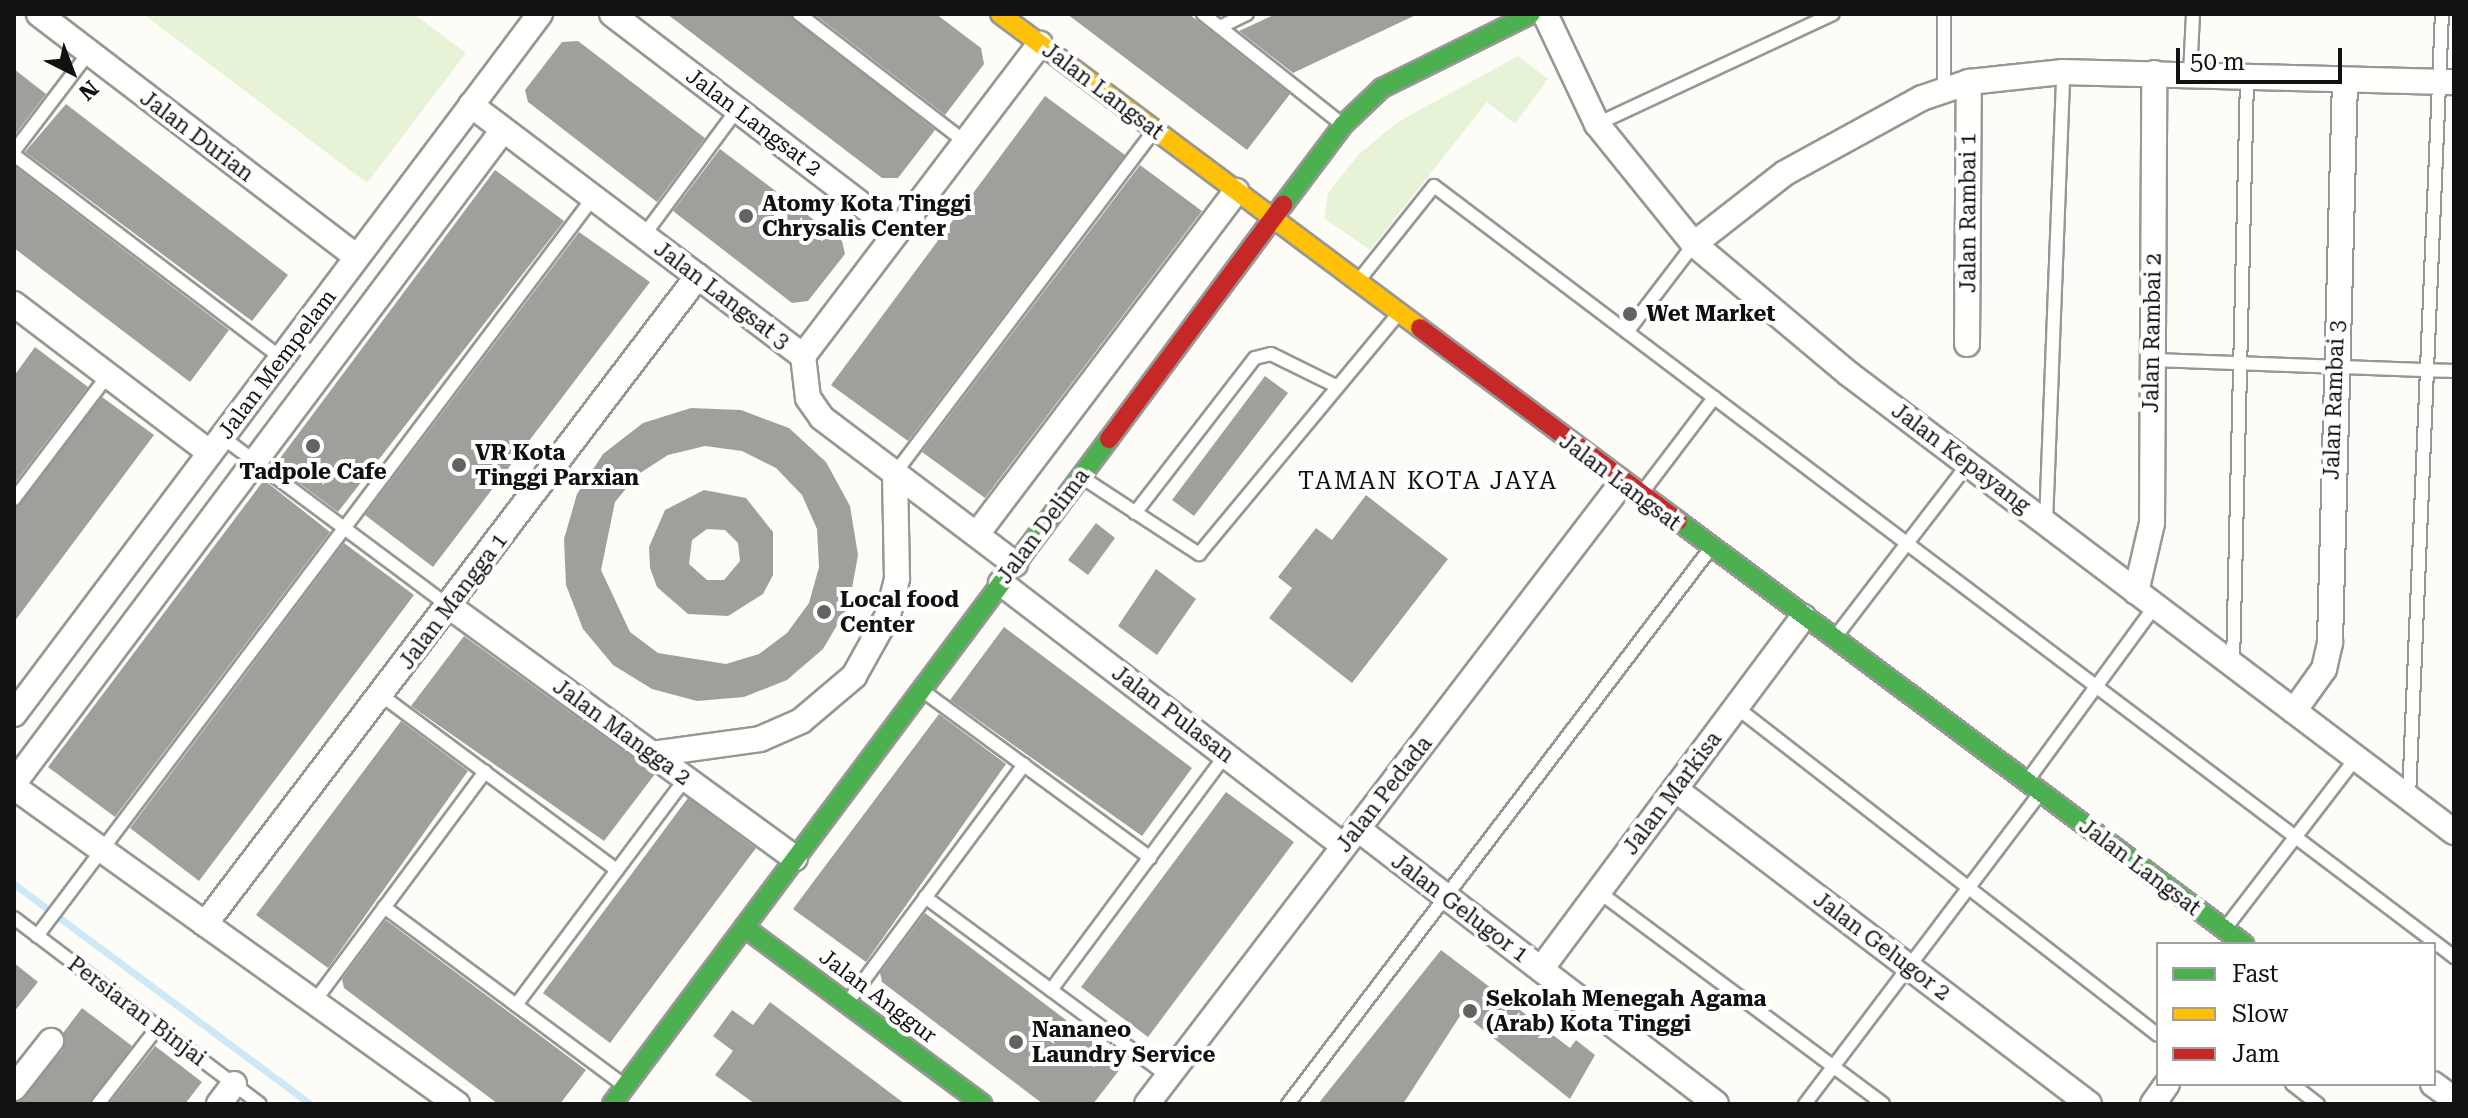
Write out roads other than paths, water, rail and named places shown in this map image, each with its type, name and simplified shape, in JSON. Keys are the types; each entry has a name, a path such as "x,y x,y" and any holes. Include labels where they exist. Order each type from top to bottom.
{"street":[{"name":"Jalan Mempelam","path":"14,714 540,14"},
{"name":"Jalan Langsat 2","path":"612,14 896,231"},
{"name":"Jalan Langsat","path":"1000,14 1630,490 2241,942"},
{"name":"Jalan Delima","path":"613,1104 1343,125 1382,88 1531,14"},
{"name":"Jalan Kepayang","path":"1545,14 1597,124 1694,244 1968,464 2454,832"},
{"name":"Jalan Durian","path":"44,15 88,54 357,257"},
{"path":"803,356 1040,44"},
{"path":"1694,244 1766,185 1944,87 2063,72 2446,82"},
{"name":"Jalan Rambai 2","path":"2146,599 2152,523 2154,73"},
{"name":"Jalan Rambai 3","path":"2294,711 2324,669 2330,642 2334,366 2345,80"},
{"name":"Jalan Rambai 1","path":"1967,344 1969,82"},
{"name":"Jalan Langsat 3","path":"471,105 803,356 808,398 822,418 977,534 1008,573"},
{"name":"Jalan Mempelam","path":"14,785 503,130"},
{"path":"977,534 1236,191"},
{"name":"Jalan Mangga 1","path":"205,924 698,276"},
{"path":"19,317 216,445"},
{"path":"652,754 760,739 801,721 854,676 888,615 897,578 895,473"},
{"name":"Jalan Pedada","path":"1147,1104 1350,837 1630,490"},
{"name":"Jalan Pulasan","path":"1008,573 1226,754 1350,837"},
{"name":"Jalan Mangga 2","path":"449,606 795,858"},
{"name":"Jalan Markisa","path":"1541,969 1803,617"},
{"path":"14,785 457,1104"},
{"name":"Jalan Gelugor 2","path":"1675,789 2089,1104"},
{"name":"Jalan Gelugor 1","path":"1350,837 1446,900 1541,969 1716,1104"},
{"name":"Jalan Anggur","path":"744,927 973,1101"},
{"path":"14,1088 51,1041"},
{"path":"219,1104 234,1084"},
{"path":"2153,1104 2166,1086"},
{"path":"2436,1086 2454,1099"}],"lane":[{"path":"799,14 965,142"},
{"path":"1203,14 1343,125"},
{"path":"1220,27 1247,14"},
{"path":"1597,124 1833,14"},
{"path":"1944,14 1944,87"},
{"path":"2190,74 2193,14"},
{"path":"2409,797 2427,369 2446,82 2442,14"},
{"path":"88,54 14,153 281,358"},
{"path":"2046,523 2063,72"},
{"path":"2233,664 2247,77"},
{"path":"644,235 737,110"},
{"path":"895,473 1154,130"},
{"path":"1357,282 1434,186 1906,546 2434,942"},
{"path":"37,936 342,526 593,198"},
{"path":"1627,332 1694,244"},
{"path":"1081,476 1189,552 1211,547 1336,386 1399,313"},
{"path":"1135,513 1255,358 1271,354 1336,386"},
{"path":"2153,360 2454,371"},
{"path":"14,499 108,375"},
{"path":"1630,490 1714,398"},
{"path":"216,445 254,460 449,606"},
{"path":"1833,640 1968,464"},
{"path":"1288,1104 1710,549"},
{"path":"1805,1104 1965,891 2095,687 2146,599"},
{"path":"921,690 1150,858"},
{"path":"381,695 617,870"},
{"path":"1736,707 1965,891 2156,1034"},
{"path":"1051,990 1226,754"},
{"path":"2224,930 2356,758"},
{"path":"847,1003 1024,765"},
{"path":"314,1002 485,772"},
{"path":"516,1005 686,778"},
{"path":"1599,892 1883,1104"},
{"path":"925,897 1168,1076"},
{"path":"384,907 625,1086"},
{"name":"Persiaran Binjai","path":"14,918 260,1104"},
{"path":"2436,943 2454,957"},
{"path":"98,1104 158,1027"},
{"path":"2295,1086 2318,1104"}],"waterway":[{"path":"14,884 310,1104"}],"place":[{"name":"Atomy Kota Tinggi Chrysalis Center","path":"746,216"},
{"name":"Wet Market","path":"1630,314"},
{"name":"Tadpole Cafe","path":"313,446"},
{"name":"VR Kota Tinggi Parxian","path":"459,465"},
{"name":"Local food Center","path":"824,612"},
{"name":"Sekolah Menegah Agama (Arab) Kota Tinggi","path":"1470,1011"},
{"name":"Nananeo Laundry Service","path":"1016,1042"}],"district":[{"name":"TAMAN KOTA JAYA","path":"1428,482"}]}
